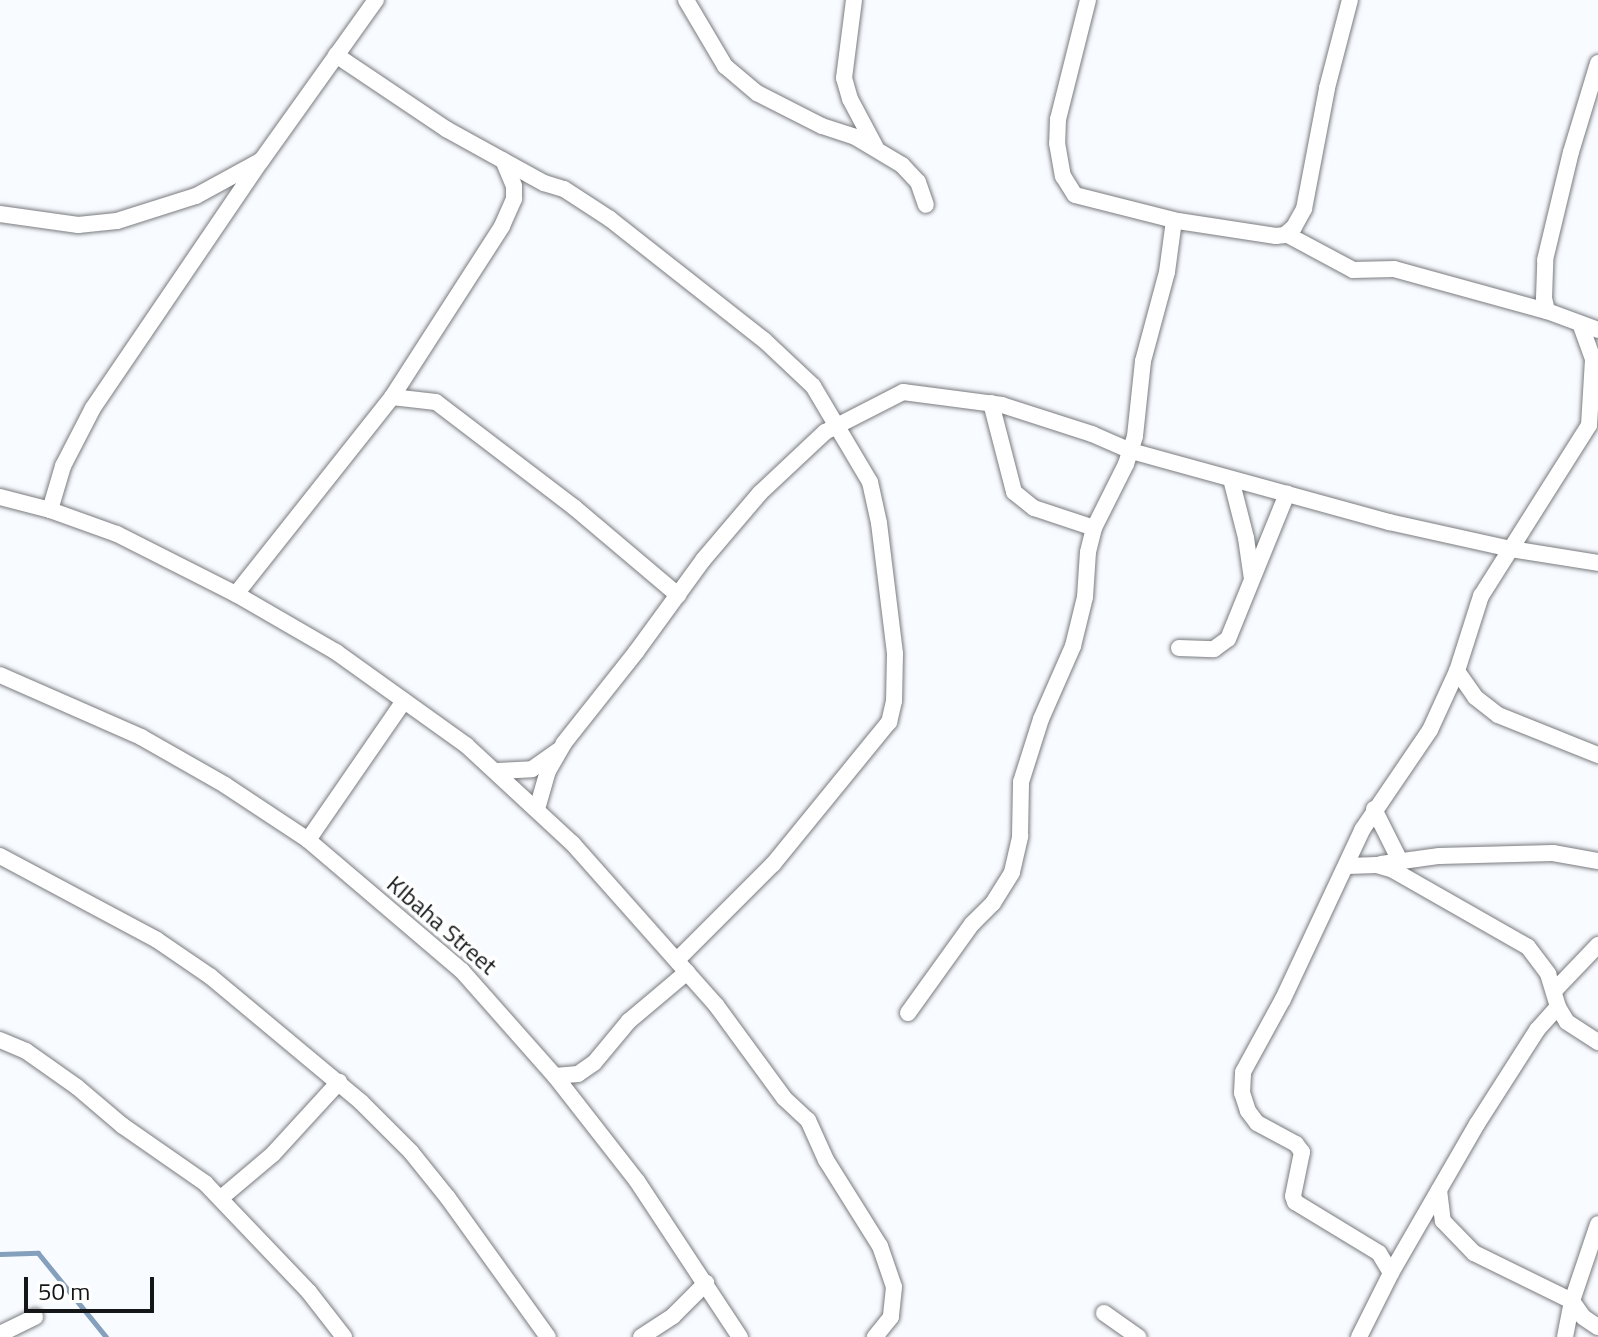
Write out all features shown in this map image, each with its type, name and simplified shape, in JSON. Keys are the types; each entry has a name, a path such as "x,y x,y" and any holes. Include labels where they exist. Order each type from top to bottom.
{"street":[{"path":"50,510 63,466 93,408 261,161 376,0"},
{"path":"686,0 725,66 757,93 876,148 902,165 918,182 926,205"},
{"path":"854,0 844,78 850,99 876,148"},
{"path":"1088,0 1058,119 1057,143 1063,176 1075,195 1174,220 1246,233 1286,234 1353,270 1394,269 1547,311 1590,328 1593,359 1589,425 1481,596 1457,671 1424,742 1374,809 1283,999 1248,1062 1242,1093 1248,1111 1257,1123 1300,1147 1303,1157 1293,1196 1295,1202 1379,1253 1391,1273"},
{"path":"1286,234 1304,209 1327,88 1350,0"},
{"path":"336,55 446,129 544,183 564,189 610,219 764,340 813,386 864,468 879,523 895,654 892,712 884,730 810,822 594,1063 578,1074 555,1076"},
{"path":"1547,311 1544,298 1545,260 1571,152 1598,63"},
{"path":"236,594 392,397 502,226 514,199 513,179 503,159"},
{"path":"0,214 78,225 117,221 196,196 261,161"},
{"path":"514,199 544,183"},
{"path":"908,1013 972,924 1004,888 1012,872 1020,836 1021,782 1041,719 1073,646 1085,597 1088,552 1094,528 1131,451 1143,361 1167,272 1174,220"},
{"path":"537,809 542,788 559,750 760,493 811,442 836,424 906,391 991,403 1092,434 1131,451 1389,522 1511,549 1598,563"},
{"path":"392,397 426,399 452,412 575,508 678,595"},
{"path":"991,403 1014,492 1034,508 1094,528"},
{"path":"1231,479 1244,527 1253,580"},
{"path":"1179,648 1214,649 1223,646 1238,621 1287,494"},
{"path":"0,497 50,510 117,534 236,594 336,652 497,771 537,809 609,881 765,1067 784,1098 808,1120 826,1160 880,1246 894,1287 891,1317 875,1337"},
{"path":"1457,671 1475,697 1498,715 1598,755"},
{"name":"KIbaha Street","path":"0,675 141,737 225,785 308,840 462,971 555,1076 637,1181 740,1337"},
{"path":"308,840 404,701"},
{"path":"497,771 532,769 559,750"},
{"path":"1374,809 1400,861"},
{"path":"1347,866 1553,853 1598,861"},
{"path":"0,856 157,940 211,977 339,1082 411,1152 548,1337"},
{"path":"1377,865 1452,901 1528,947 1540,961 1567,1022 1598,1042"},
{"path":"1359,1337 1391,1273 1520,1055 1556,999 1598,945"},
{"path":"0,1040 26,1051 77,1087 123,1126 187,1169 221,1198 309,1292 344,1337"},
{"path":"221,1198 273,1154 339,1082"},
{"path":"1439,1190 1443,1221 1474,1253 1572,1301 1583,1317 1598,1327"},
{"path":"1565,1337 1572,1301 1598,1224"},
{"path":"641,1337 673,1316 706,1283"},
{"path":"1104,1313 1138,1337"},
{"path":"0,1334 35,1317"}],"waterway":[{"path":"0,1254 38,1253 106,1337"}]}
